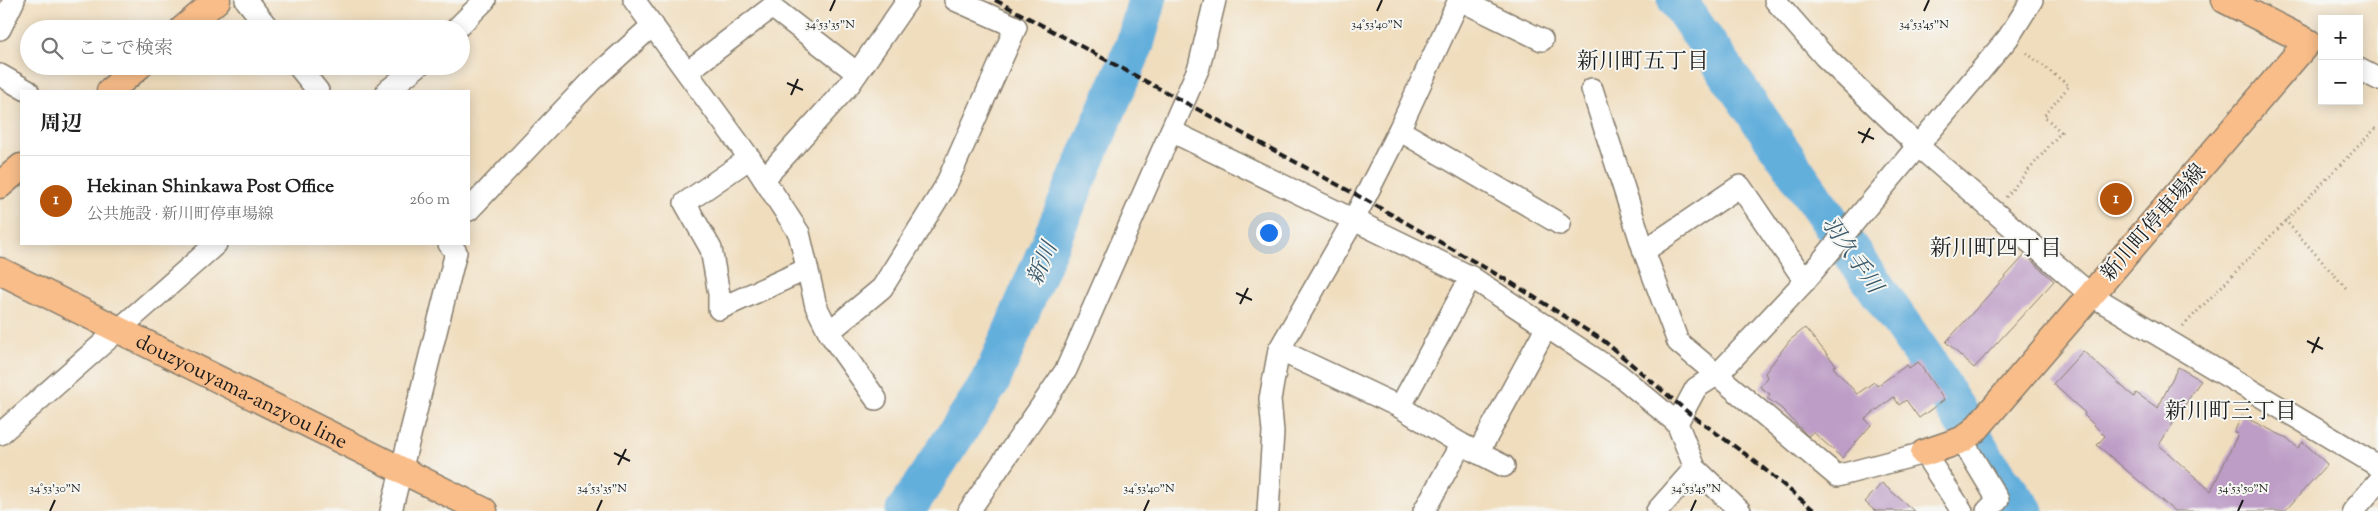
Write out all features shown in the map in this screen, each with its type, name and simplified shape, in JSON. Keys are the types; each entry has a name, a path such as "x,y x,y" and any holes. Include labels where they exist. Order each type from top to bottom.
{"main road":[{"path":"194,20 217,0"},
{"name":"新川町停車場線","path":"1924,453 1962,440 1974,430 2091,295 2315,46 2226,0"},
{"path":"111,90 129,75"},
{"path":"0,185 20,168"},
{"name":"douzyouyama-anzyou line","path":"0,271 484,511"}],"street":[{"path":"0,29 14,0"},
{"path":"246,0 262,20"},
{"path":"465,20 485,0"},
{"path":"634,0 750,158 799,233 816,306 829,332 876,399"},
{"path":"764,179 857,73 908,0"},
{"path":"829,332 882,288 945,187 1016,27 955,0"},
{"path":"969,511 1066,370 1199,67 1215,0"},
{"path":"1268,511 1273,432 1270,399 1279,350 1353,221 1399,130 1460,0 1542,40"},
{"path":"1775,0 1825,57 1918,146 2091,295 2378,466"},
{"path":"1677,423 1696,388 1718,374 1805,281 2008,38 2032,0"},
{"path":"687,72 772,7 857,73"},
{"path":"470,209 591,81 653,25"},
{"path":"2363,71 2378,79"},
{"path":"305,75 317,90"},
{"path":"388,90 407,75"},
{"path":"0,76 26,90"},
{"path":"1592,89 1644,251 1678,342 1837,476 1924,453 1962,511"},
{"path":"1399,130 1560,224"},
{"path":"1170,131 1471,277 1547,326 1618,374 1677,423 1695,468 1740,511"},
{"path":"750,158 686,203 711,249 719,294 719,309 807,270"},
{"path":"1644,251 1740,186 1805,281"},
{"path":"391,511 456,252 450,245"},
{"path":"0,434 119,330 209,246"},
{"path":"1400,407 1471,277"},
{"path":"1424,511 1470,448 1547,326"},
{"path":"1279,350 1400,407 1504,466"},
{"path":"1962,440 1998,500 1987,511"},
{"path":"1657,511 1695,468"},
{"path":"2353,511 2378,482"}],"path":[{"path":"1994,211 2061,132 2044,116 2069,86 2008,38"},
{"path":"2168,341 2378,126"},
{"path":"2285,220 2346,288"}],"building":[{"path":"2025,255 2054,281 1974,368 1946,342"},
{"path":"1805,328 1836,365 1833,367 1857,394 1874,382 1877,386 1907,365 1909,368 1918,362 1944,400 1919,418 1906,400 1899,405 1894,397 1865,419 1871,425 1842,458 1813,432 1808,436 1782,409 1767,398 1770,394 1760,387 1767,377 1765,373 1789,341"},
{"path":"2083,351 2134,397 2136,393 2158,408 2178,367 2201,380 2159,445 2211,491 2238,434 2234,432 2242,416 2287,438 2298,448 2303,442 2327,464 2285,511 2174,511 2097,445 2105,436 2084,415 2085,413 2053,384"},
{"path":"1882,483 1914,511 1875,511 1865,502"}],"waterway":[{"name":"新川","path":"905,511 991,381 1135,44 1147,0"},
{"name":"羽久手川","path":"1677,0 1927,361 1991,468 2024,511"}],"railway":[{"path":"995,0 1366,200 1510,282 1604,341 1690,414 1752,459 1815,511"}],"place":[{"name":"Hekinan Shinkawa Post Office","path":"2116,199"}],"district":[{"name":"新川町五丁目","path":"1643,60"},
{"name":"新川町四丁目","path":"1996,247"},
{"name":"新川町三丁目","path":"2231,410"}]}
